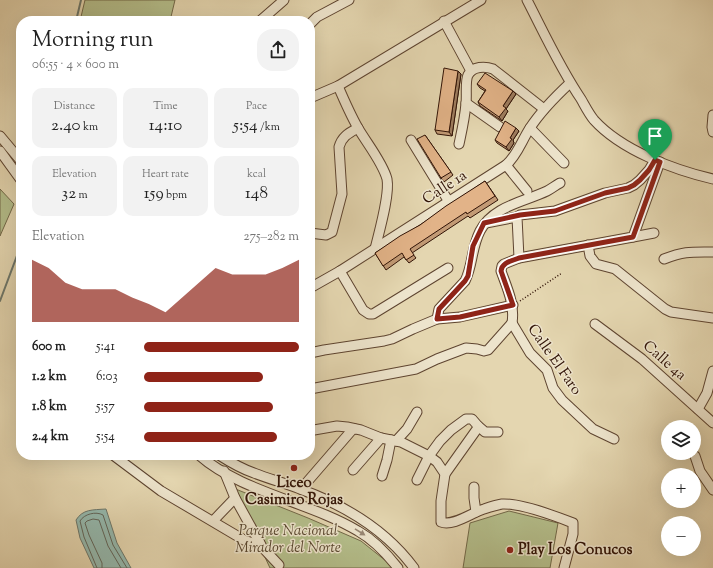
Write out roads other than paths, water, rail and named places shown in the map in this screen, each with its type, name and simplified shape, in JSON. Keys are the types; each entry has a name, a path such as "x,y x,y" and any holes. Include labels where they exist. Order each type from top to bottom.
{"street":[{"path":"266,16 284,0"},
{"path":"315,20 349,0"},
{"path":"315,96 338,86 481,0"},
{"path":"527,0 570,83 594,119 605,130 617,140 657,161 713,179"},
{"path":"444,21 471,72"},
{"path":"459,144 466,103 468,76 478,67 487,66 493,69 544,109"},
{"name":"Calle 1a","path":"315,285 375,249 506,165 513,157 530,128 544,109 570,83"},
{"path":"338,86 358,128 387,179 387,192 375,249"},
{"path":"466,103 500,127"},
{"path":"713,115 713,132"},
{"path":"315,234 326,235 332,232 342,194 341,141 345,135 358,128"},
{"path":"530,128 564,163"},
{"path":"0,136 16,155"},
{"path":"411,140 449,202"},
{"path":"0,151 16,173"},
{"path":"484,223 517,217 520,215 555,211 605,193 628,188 640,180 657,161"},
{"path":"633,237 657,161"},
{"path":"506,165 527,191"},
{"path":"437,319 439,309 468,276 473,246 484,223 494,214 508,206 548,191 560,183"},
{"path":"517,217 519,258"},
{"path":"315,388 416,369 466,348 477,348 484,351 488,350 512,323 514,314 513,305 501,271 504,264 519,258 654,234"},
{"path":"588,245 590,256 596,264 615,270 671,312 713,318"},
{"path":"664,259 678,253 689,251 713,252"},
{"path":"340,271 363,310 369,314 373,314 448,268"},
{"path":"315,352 378,343 392,339 437,319 460,317 513,305"},
{"name":"Calle El Faro","path":"512,323 530,353 547,370 553,388 562,400 593,429 614,439"},
{"name":"Calle 4a","path":"594,324 642,359 713,423"},
{"path":"698,409 707,392 713,371"},
{"path":"382,476 394,440 407,429 417,412"},
{"path":"417,480 429,456 447,434 466,419 472,419 485,432 498,432"},
{"path":"315,430 337,426 355,429 374,434 381,438 394,440 429,456 437,462 445,474"},
{"path":"478,426 445,474 441,501 441,522 444,524 459,520 476,512 502,504 519,505 573,523 574,534 564,568"},
{"path":"301,489 352,430 355,429"},
{"path":"353,470 381,438"},
{"path":"120,460 160,491 244,540 255,544 260,543"},
{"path":"206,460 224,472 245,483 340,521 359,531 387,554 398,568"},
{"path":"279,565 260,543 235,498 224,472 227,460 252,473 301,489 359,517 378,530 406,556 414,568"},
{"path":"696,460 700,471 713,490"},
{"path":"474,487 476,512"},
{"path":"213,521 235,498"}],"water":[{"path":"106,509 117,543 131,568 94,568 80,538 76,520 79,516 88,511"}],"waterway":[{"path":"77,16 81,0"},
{"path":"0,301 16,258"}],"place":[{"name":"Liceo Casimiro Rojas","path":"294,468"},
{"name":"Play Los Conucos","path":"510,550"}],"park label":[{"name":"Parque Nacional Mirador del Norte","path":"288,540"}]}
